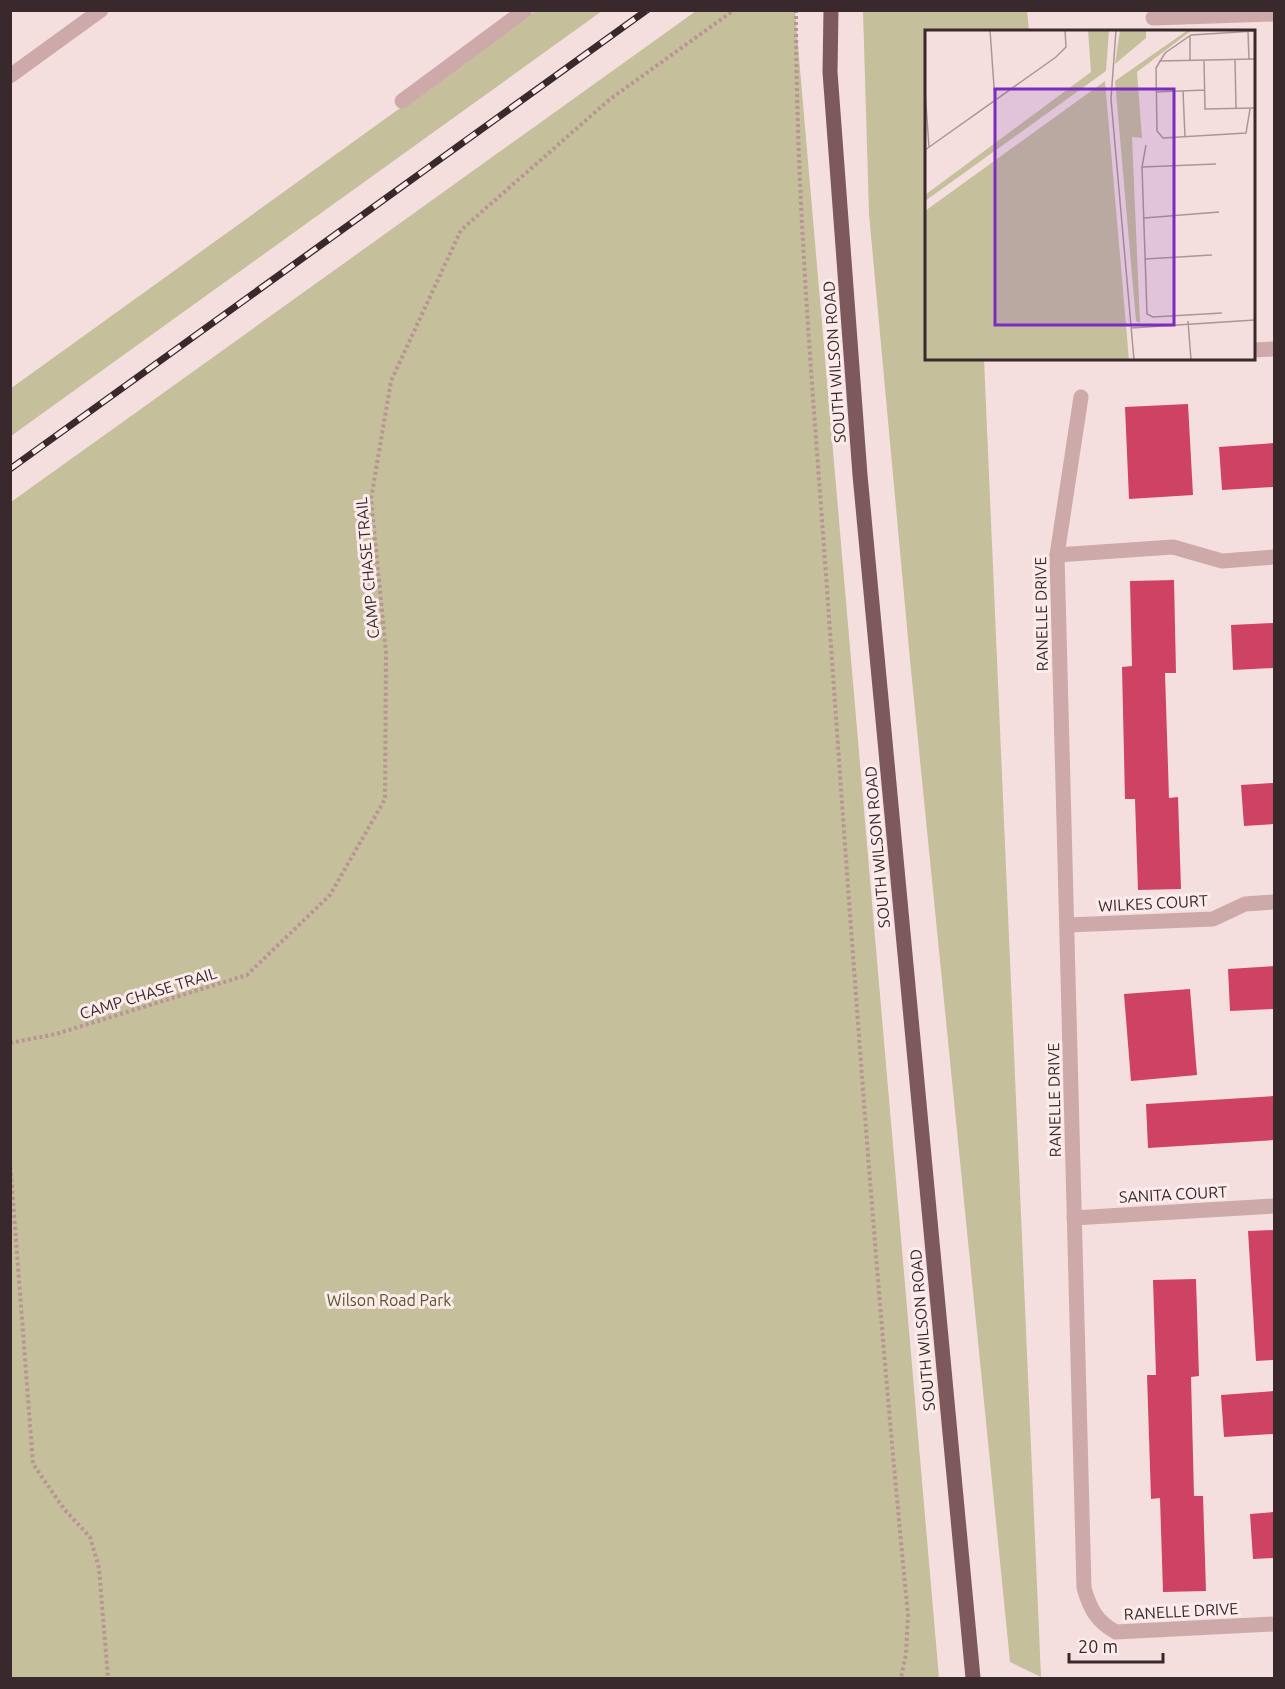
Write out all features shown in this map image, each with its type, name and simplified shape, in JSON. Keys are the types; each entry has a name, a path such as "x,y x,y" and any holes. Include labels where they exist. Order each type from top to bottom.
{"main road":[{"name":"SOUTH WILSON ROAD","path":"831,10 830,72 860,475 973,1678"}],"street":[{"path":"10,76 101,10"},
{"path":"402,101 525,10"},
{"path":"1153,20 1275,14"},
{"path":"1255,350 1275,349"},
{"name":"RANELLE DRIVE","path":"1081,397 1057,555 1084,1588 1090,1609 1104,1626 1116,1632 1275,1624"},
{"path":"1057,555 1173,548 1222,561 1275,557"},
{"name":"WILKES COURT","path":"1068,926 1213,919 1245,904 1275,902"},
{"name":"SANITA COURT","path":"1074,1218 1275,1206"}],"path":[{"name":"CAMP CHASE TRAIL","path":"10,1043 56,1034 247,975 330,895 385,799 386,652 371,499 392,381 461,230 609,100 734,10"},
{"path":"796,10 796,71 803,234 854,992 881,1333 908,1615 906,1653 901,1678"},
{"path":"10,1161 33,1464 64,1509 90,1537 99,1568 108,1678"}],"green space":[{"path":"535,11 602,11 11,436 10,389"},
{"name":"Wilson Road Park","path":"696,11 795,11 939,1678 11,1678 11,502"},
{"path":"863,11 1027,11 1029,30 925,30 925,360 984,360 1041,1677 1010,1662 910,660 869,214"}],"building":[{"path":"1188,404 1193,495 1129,499 1125,407"},
{"path":"1274,443 1274,487 1222,490 1219,447"},
{"path":"1174,580 1176,673 1165,673 1169,798 1178,797 1181,889 1138,890 1135,799 1125,799 1122,667 1132,666 1130,581"},
{"path":"1274,623 1274,668 1233,670 1231,625"},
{"path":"1274,783 1274,824 1244,826 1241,785"},
{"path":"1274,966 1274,1009 1230,1011 1228,969"},
{"path":"1190,989 1197,1075 1131,1081 1124,994"},
{"path":"1274,1096 1274,1140 1148,1148 1146,1104"},
{"path":"1274,1230 1274,1360 1256,1361 1248,1231"},
{"path":"1196,1279 1199,1376 1191,1377 1194,1496 1203,1496 1206,1591 1163,1592 1160,1498 1151,1499 1147,1375 1156,1375 1153,1280"},
{"path":"1274,1391 1274,1434 1224,1437 1221,1395"},
{"path":"1274,1512 1274,1558 1253,1559 1250,1514"}],"railway":[{"path":"10,469 647,10"}]}
